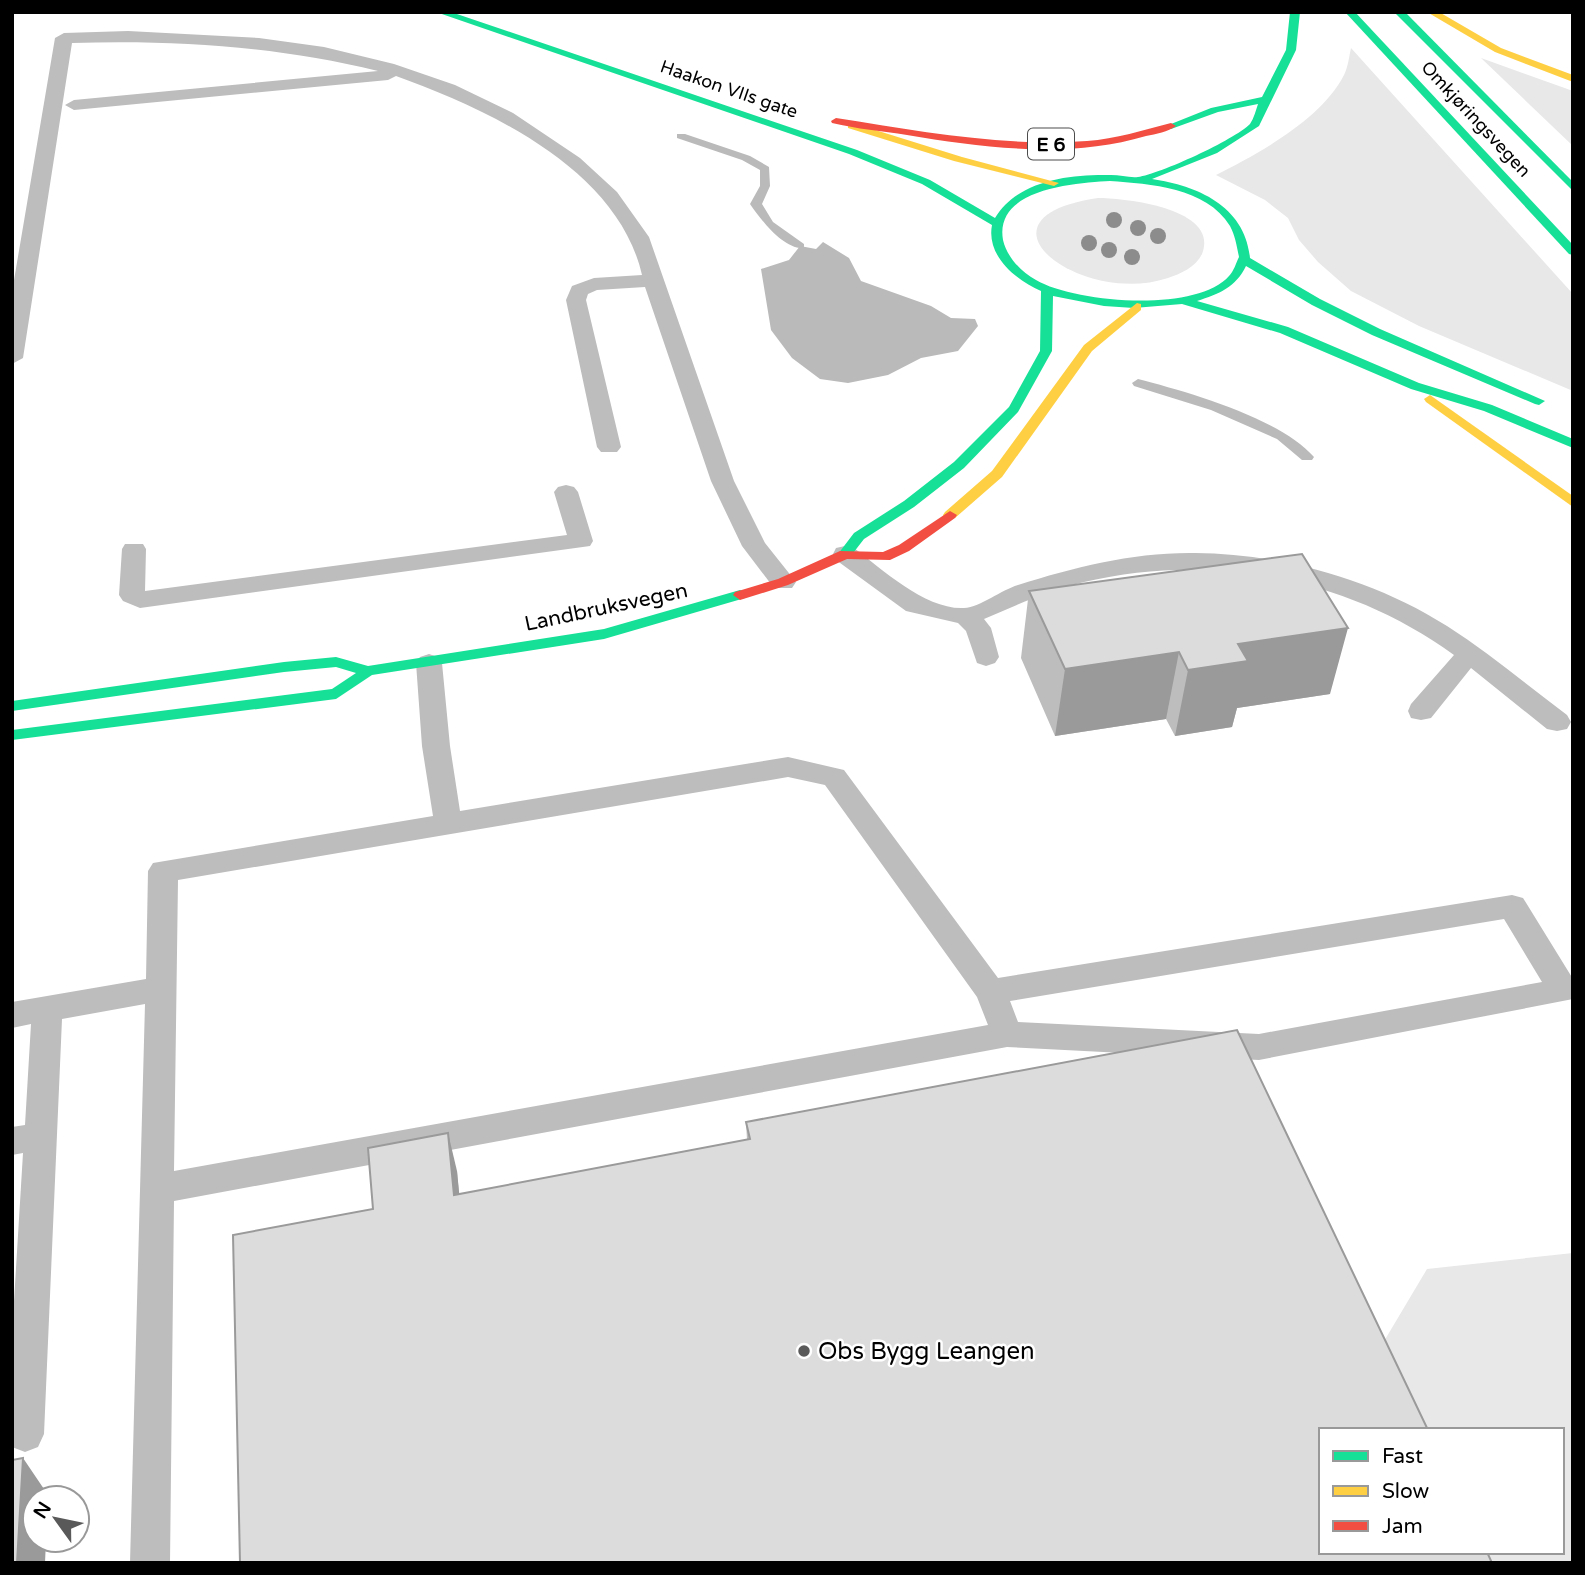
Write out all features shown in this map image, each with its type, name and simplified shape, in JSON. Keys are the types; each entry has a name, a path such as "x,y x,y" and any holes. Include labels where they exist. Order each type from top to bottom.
{"main road":[{"name":"Haakon VIIs gate","path":"441,12 853,152 926,182 996,223"},
{"path":"1140,180 1199,157 1255,125 1262,100 1280,81 1292,59 1297,36 1295,12"},
{"name":"Omkjøringsvegen","path":"1350,12 1573,252"},
{"name":"Omkjøringsvegen","path":"1399,12 1573,188"},
{"path":"1432,12 1498,50 1573,79"},
{"name":"E 6","path":"1054,183 958,159 829,118 998,142 1092,142 1163,130 1215,110 1262,100"},
{"path":"1081,178 1140,180 1187,192 1208,202 1231,219 1244,239 1245,260 1234,277 1213,292 1184,302 1136,307 1085,302 1047,290 1009,266 999,252 994,237 996,223 1007,206 1027,193 1054,183 1081,178"},
{"path":"1245,260 1316,302 1376,332 1560,410"},
{"name":"Landbruksvegen","path":"12,706 284,667 336,662 368,671 429,663 604,634 783,582 845,554 859,536 909,504 959,465 1014,409 1046,351 1047,290"},
{"path":"1184,302 1284,330 1415,386 1488,408 1573,444"},
{"name":"Landbruksvegen","path":"845,554 884,557 904,548 967,503 997,474 1088,348 1136,307"},
{"path":"1415,386 1455,421 1573,503"},
{"name":"Landbruksvegen","path":"12,736 336,694 368,671"}],"lane":[{"path":"12,358 64,38 125,35 247,43 320,52 405,73 464,94 530,129 579,166 621,207 646,251 653,280 726,488 752,542 783,582"},
{"path":"74,105 405,73"},
{"path":"609,447 576,300 579,290 594,285 653,280"},
{"path":"134,549 132,595 140,600 581,541 566,492"},
{"path":"845,554 915,605 967,617 978,628 986,657"},
{"path":"967,617 1013,593 1155,560 1222,559 1265,565 1325,580 1379,599 1423,622 1557,722"},
{"path":"1421,710 1468,655"},
{"path":"429,663 436,746 448,824"},
{"path":"150,1563 163,871 789,767 834,777 991,992 1007,1034"},
{"path":"157,1189 1007,1034 1259,1047 1563,990 1512,906 991,992"},
{"path":"12,1015 161,989"},
{"path":"25,1434 27,1138 47,1009"}],"shaded area":[{"path":"1351,48 1573,294 1573,391 1419,326 1351,291 1318,262 1299,240 1288,218 1265,200 1216,175 1288,134 1320,107 1344,75"},
{"path":"1481,58 1573,91 1573,146"},
{"path":"1098,198 1128,200 1184,216 1197,226 1204,238 1202,254 1192,266 1178,274 1134,284 1101,281 1072,271 1049,256 1037,240 1039,223 1058,208"},
{"path":"823,242 849,258 861,281 931,306 951,318 975,319 978,326 958,351 921,358 888,375 848,383 820,379 792,358 771,330 761,269 789,260 800,246 816,249"},
{"path":"1573,1253 1573,1563 1479,1563 1475,1554 1564,1554 1564,1428 1414,1428 1377,1353 1427,1269"}],"building":[{"path":"1302,554 1348,628 1238,644 1248,661 1188,670 1179,652 1065,669 1029,591"},
{"name":"Obs Bygg Leangen","path":"1237,1030 1427,1428 1319,1428 1319,1554 1488,1554 1492,1563 240,1563 233,1235 373,1209 368,1148 448,1133 454,1195 750,1139 746,1122"},
{"path":"23,1458 17,1563 12,1563 12,1460"}],"waterway":[{"path":"681,136 746,158 765,169 765,186 756,204 769,224 800,246"},
{"path":"1138,383 1215,407 1282,436 1307,457"}],"traffic: fast":[{"path":"441,12 853,152 926,182 996,223"},
{"path":"1140,180 1213,151 1255,124 1291,50 1295,12"},
{"path":"1350,12 1573,252"},
{"path":"1399,12 1573,188"},
{"path":"1171,126 1215,110 1262,100"},
{"path":"1110,178 1178,188 1211,202 1224,212 1237,229 1245,257 1234,278 1215,291 1191,299 1164,303 1104,303 1051,292 1032,283 1006,259 996,233 1006,208 1018,198 1054,184 1110,178"},
{"path":"1245,260 1316,302 1376,332 1539,401"},
{"path":"845,554 859,536 909,504 959,465 1014,409 1046,351 1047,290"},
{"path":"1184,301 1284,330 1415,386 1488,408 1573,444"},
{"path":"12,706 284,667 336,662 368,671 604,634 740,595"},
{"path":"12,735 336,694 368,671"}],"traffic: slow":[{"path":"1432,12 1498,50 1573,79"},
{"path":"852,126 958,159 1054,183"},
{"path":"950,515 997,474 1088,348 1137,307"},
{"path":"1430,399 1573,503"}],"traffic: jam":[{"path":"836,121 962,140 1047,146 1131,138 1171,126"},
{"path":"740,595 783,582 845,554 885,557 904,548 950,515"}],"place":[{"name":"Obs Bygg Leangen","path":"804,1351"}]}
